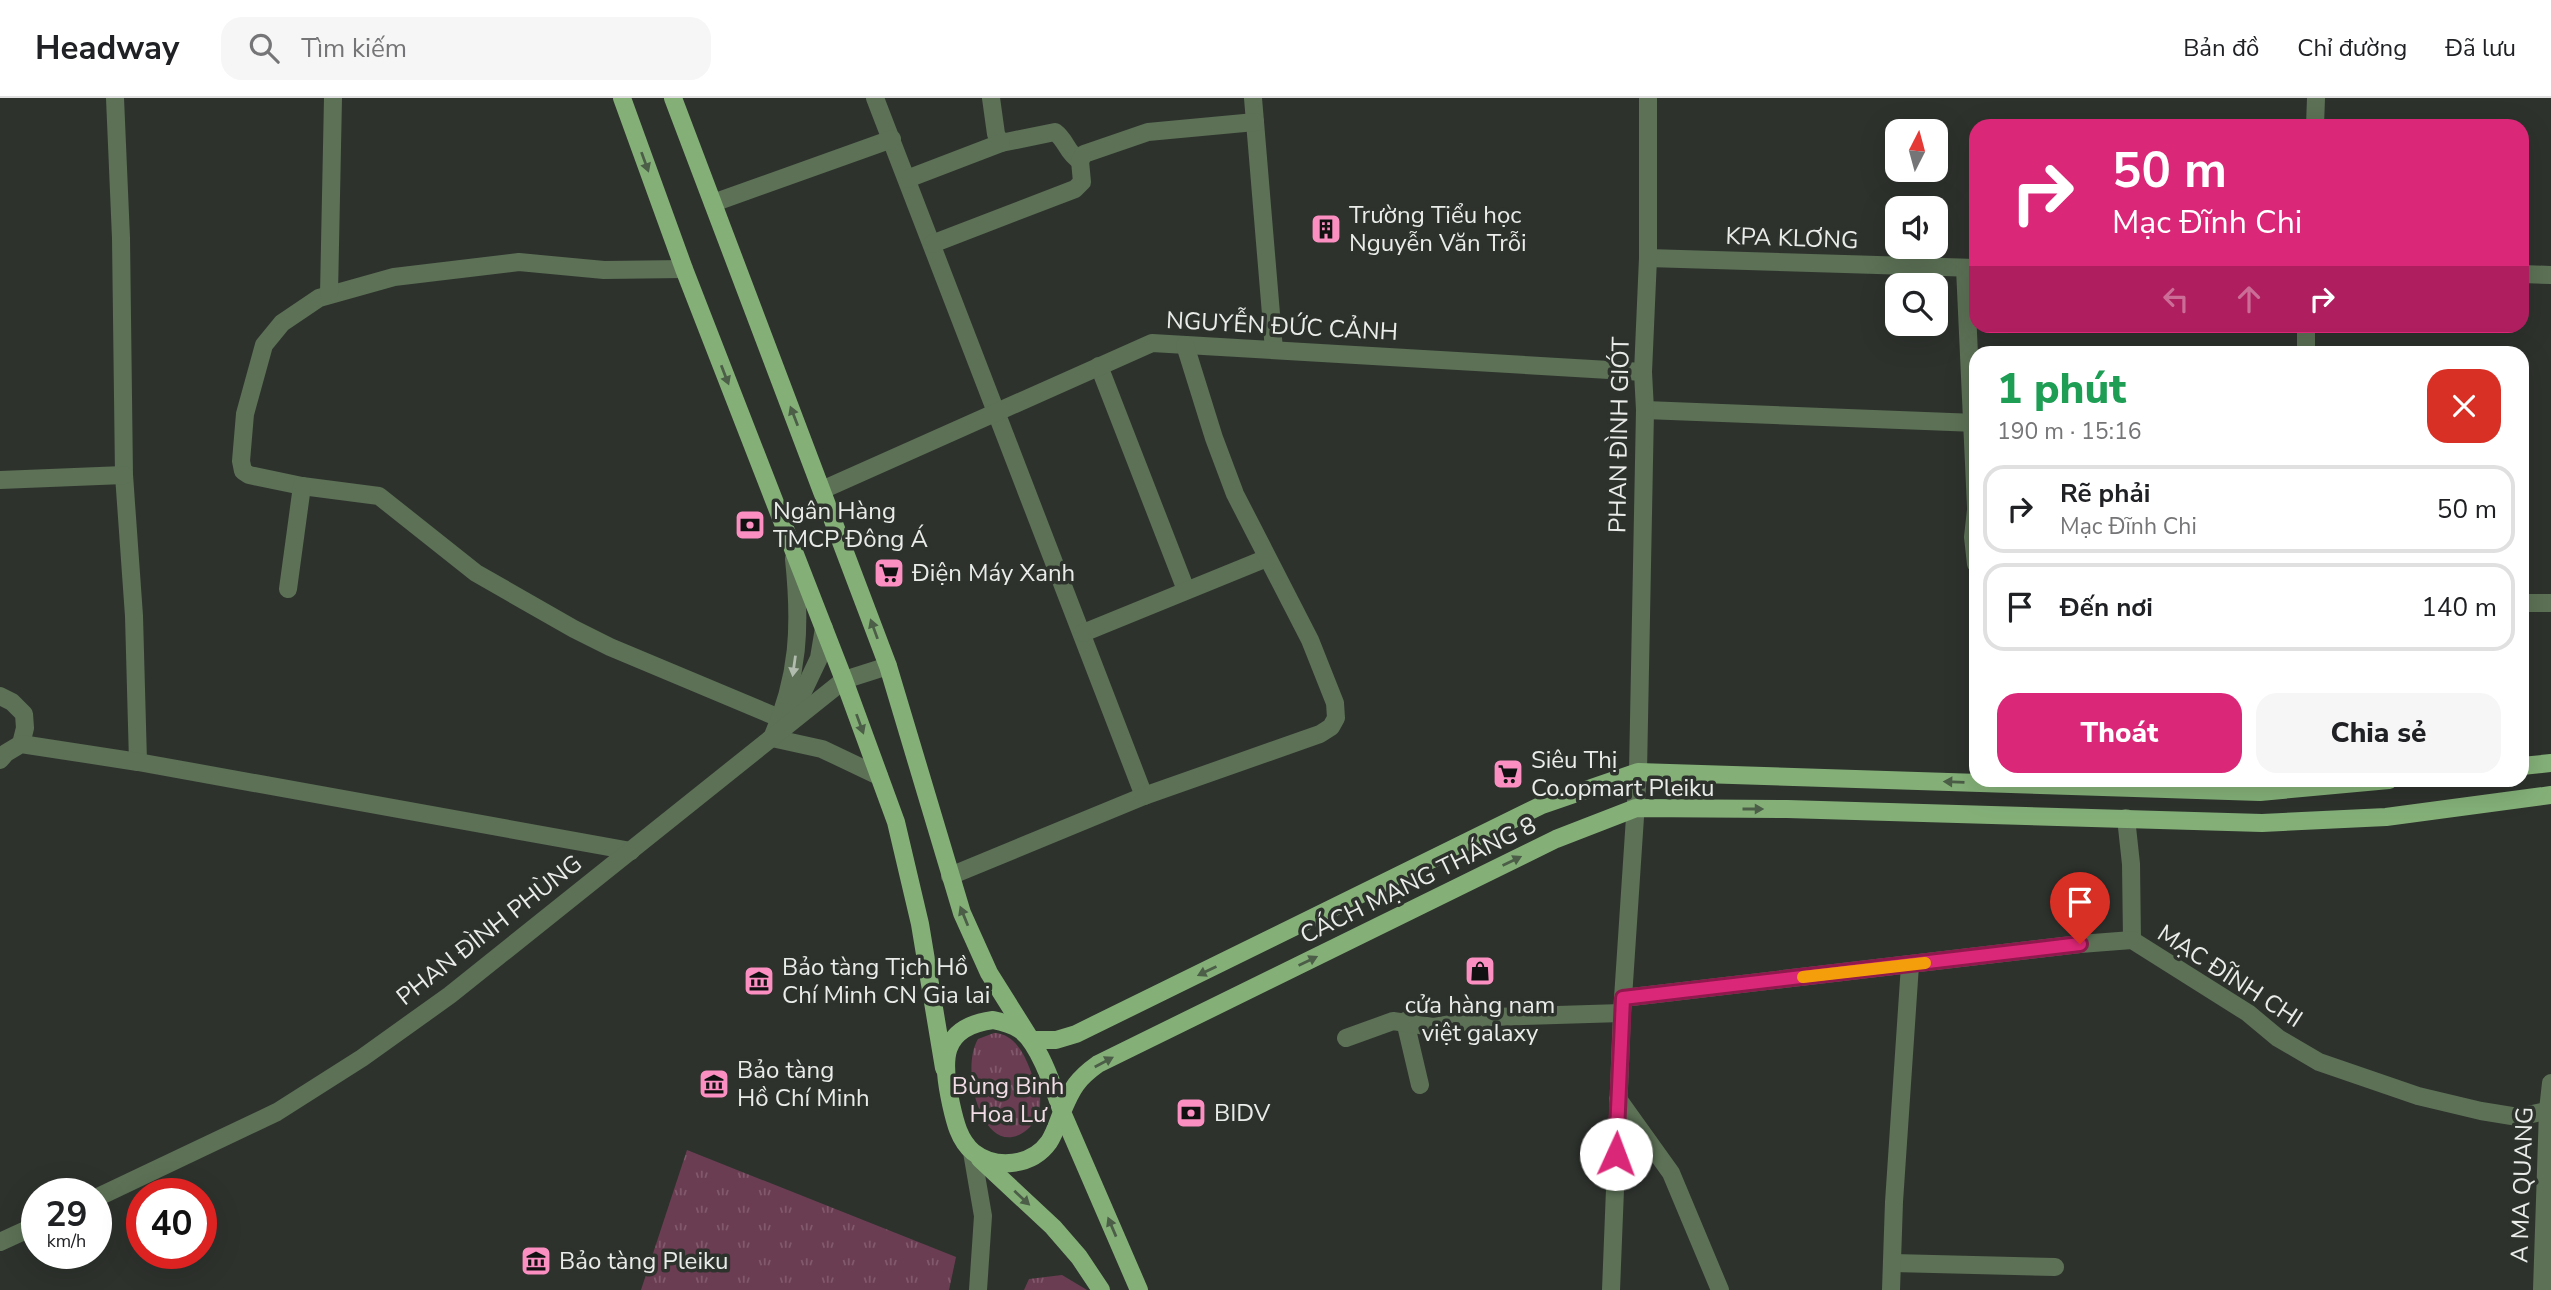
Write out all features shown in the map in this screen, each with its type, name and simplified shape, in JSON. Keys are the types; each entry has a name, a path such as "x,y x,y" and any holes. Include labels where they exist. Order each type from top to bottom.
{"main road":[{"path":"622,98 684,269 844,680 896,822 920,924 954,1121 961,1138 972,1152 1053,1227 1079,1257 1101,1290"},
{"path":"673,98 888,666 962,913 989,973 1031,1041 1056,1093 1139,1290"},
{"path":"2529,765 2551,763"},
{"name":"CÁCH MẠNG THÁNG 8","path":"1031,1041 1056,1040 1076,1034 1542,805 1637,772 1969,781"},
{"name":"CÁCH MẠNG THÁNG 8","path":"2145,787 2260,792 2295,787"},
{"path":"2316,787 2319,821"},
{"name":"CÁCH MẠNG THÁNG 8","path":"1062,1112 1073,1086 1098,1064 1556,839 1636,808 1787,809 2262,823 2435,812 2551,795"},
{"path":"944,1068 947,1052 954,1039 964,1029 978,1022 993,1020 1008,1023 1021,1030 1031,1041"},
{"path":"972,1152 988,1161 1006,1164 1023,1161 1038,1153 1049,1142 1062,1112"}],"street":[{"path":"115,98 121,238 124,475 134,616 138,762"},
{"path":"328,294 333,98"},
{"path":"874,98 1144,796"},
{"path":"991,98 996,134 1001,143"},
{"path":"1254,98 1274,350"},
{"name":"PHAN ĐÌNH GIÓT","path":"1636,808 1645,410 1643,372 1648,258 1648,98"},
{"path":"2315,119 2316,98"},
{"path":"932,244 1075,189 1082,182 1080,161 1084,154 1148,132 1255,122"},
{"path":"907,179 1001,143 1055,132 1062,138 1070,155 1080,161"},
{"path":"713,203 892,139"},
{"name":"KPA KLƠNG","path":"1648,258 1969,268"},
{"path":"684,269 604,270 519,262 394,277 328,294 282,323 264,345 245,414 241,461 243,471 249,475 302,486 379,496 476,573 574,629 782,726 822,749 879,776"},
{"path":"2529,275 2551,275"},
{"name":"NGUYỄN ĐỨC CẢNH","path":"822,490 1152,343 1643,372"},
{"path":"950,876 1144,796 1320,734 1331,727 1336,718 1335,703 1310,640 1235,494 1214,439 1185,345"},
{"path":"1099,366 1186,590"},
{"path":"1645,410 1969,423"},
{"path":"0,480 124,475"},
{"path":"288,589 302,486"},
{"path":"782,726 795,656 797,591 793,549"},
{"path":"1083,633 1267,558"},
{"path":"2529,603 2551,603"},
{"path":"782,726 818,659 824,628"},
{"name":"PHAN ĐÌNH PHÙNG","path":"112,1190 277,1112 362,1058 450,995 782,726 844,680 888,666"},
{"path":"0,696 12,702 24,714 25,728 21,744"},
{"path":"0,760 21,744 138,762 631,850"},
{"path":"1611,1290 1618,1099 1636,808"},
{"path":"2126,818 2131,864 2132,940"},
{"name":"MẠC ĐĨNH CHI","path":"1346,1038 1386,1022 1405,1021 1433,1027 1492,1017 1623,1006 1910,965 2132,940 2248,1013 2278,1038 2319,1062 2418,1096 2482,1111 2518,1117 2549,1110"},
{"path":"1891,1290 1894,1202 1910,965"},
{"path":"1405,1021 1420,1084"},
{"name":"A MA QUANG","path":"2542,1290 2551,1083"},
{"path":"1618,1099 1671,1173 1720,1290"},
{"path":"972,1152 983,1216 978,1290"},
{"path":"0,1241 21,1232"},
{"path":"1893,1264 2055,1267"}],"green space":[{"name":"Bùng Binh Hoa Lư","path":"994,1033 1004,1035 1019,1048 1040,1097 1035,1120 1030,1127 1014,1137 1001,1136 989,1126 980,1111 974,1092 973,1054 978,1039"},
{"path":"687,1150 956,1257 949,1290 641,1290"},
{"path":"1062,1275 1087,1290 1024,1290 1029,1279"}],"slow traffic":[{"path":"1803,977 1925,963"}],"place":[{"name":"Trường Tiểu học Nguyễn Văn Trỗi","path":"1326,229"},
{"name":"Ngân Hàng TMCP Đông Á","path":"750,525"},
{"name":"Điện Máy Xanh","path":"889,573"},
{"name":"Siêu Thị Co.opmart Pleiku","path":"1508,774"},
{"name":"cửa hàng nam việt galaxy","path":"1480,971"},
{"name":"Bảo tàng Tịch Hồ Chí Minh CN Gia lai","path":"759,981"},
{"name":"Bảo tàng Hồ Chí Minh","path":"714,1084"},
{"name":"BIDV","path":"1191,1113"},
{"name":"Bảo tàng Pleiku","path":"536,1261"}],"route":[{"path":"1616,1154 1623,998 2080,944"}]}
